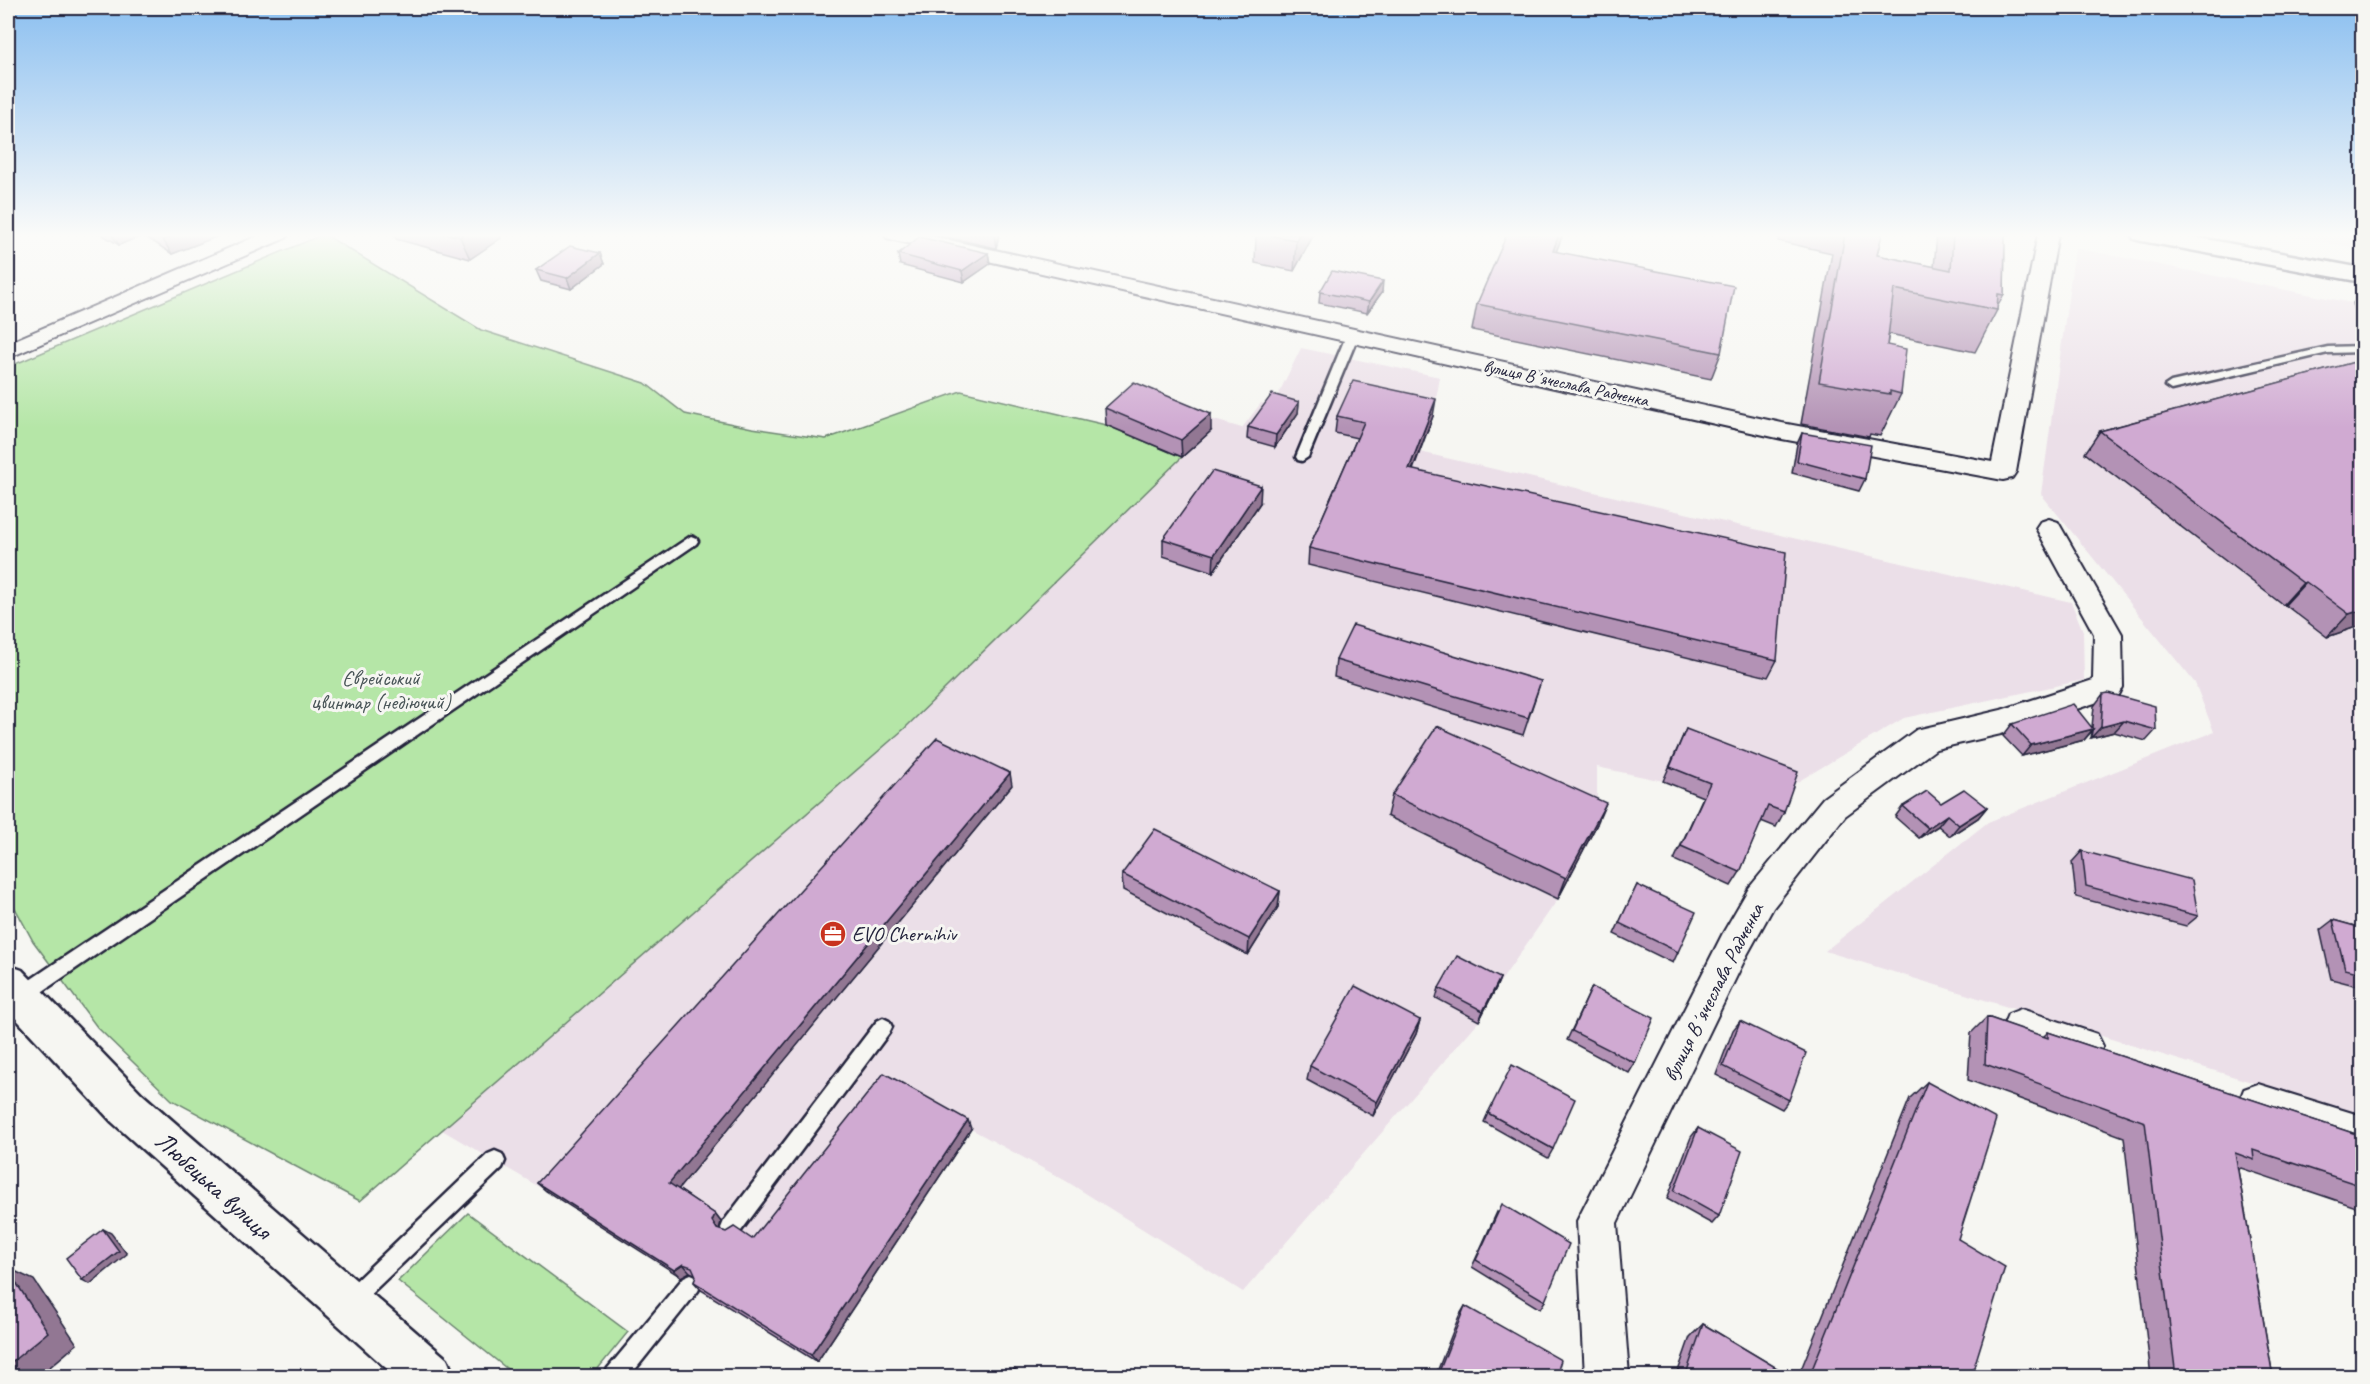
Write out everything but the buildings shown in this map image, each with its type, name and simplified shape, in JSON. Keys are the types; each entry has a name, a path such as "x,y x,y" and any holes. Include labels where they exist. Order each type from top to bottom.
{"main road":[{"name":"Любецька вулиця","path":"14,990 127,1108 430,1377"}],"street":[{"path":"8,351 129,299"},
{"name":"вулиця Вʼячеслава Радченка","path":"1184,299 1782,431 2003,472 2036,299"},
{"name":"вулиця Вʼячеслава Радченка","path":"1607,1377 1597,1221 1729,955 1761,898 1834,807 1927,739 2001,722 2109,687 2108,634 2049,528"},
{"path":"2021,1026 2112,1055"},
{"path":"2226,1091 2362,1135"}],"lane":[{"path":"1302,457 1352,336"},
{"path":"2171,386 2328,350 2362,349"},
{"path":"14,990 691,542"},
{"path":"731,1228 884,1027"},
{"path":"346,1304 495,1161"},
{"path":"616,1377 691,1284"}],"shaded area":[{"path":"2068,299 2330,299 2362,305 2362,1116 1825,951 1988,822 2214,732 2195,683 2041,494"},
{"path":"1301,348 1440,377 1433,416 1420,452 2071,602 2083,631 2084,680 1904,718 1789,787 1776,827 1663,781 1597,767 1597,824 1558,899 1496,988 1479,1021 1243,1292 1066,1181 971,1129 817,1362 546,1191 442,1130 904,729 1181,458 1138,398 1242,428 1261,403 1273,405"}],"green space":[{"name":"Єврейський цвинтар (недіючий)","path":"171,299 430,299 481,330 645,383 685,414 752,428 826,439 961,391 1106,425 1182,457 904,729 360,1201 172,1100 97,1027 33,941 8,895 8,367"},
{"path":"468,1213 628,1332 592,1376 516,1376 398,1281"}],"place":[{"name":"EVO Chernihiv","path":"833,934"}]}
